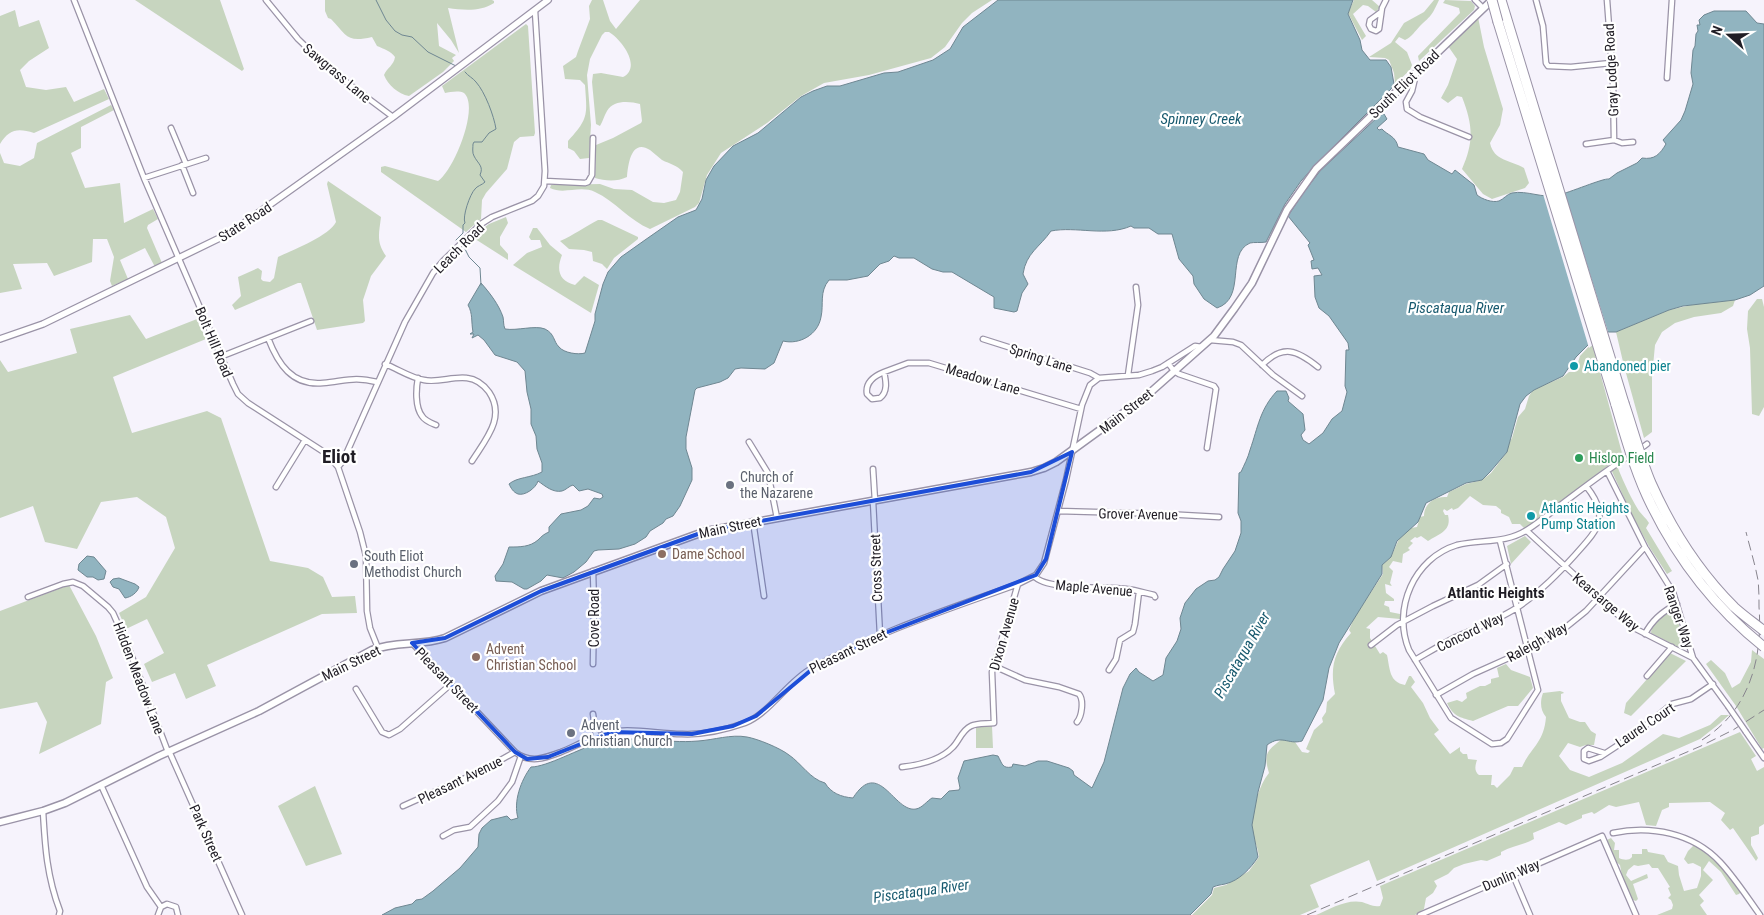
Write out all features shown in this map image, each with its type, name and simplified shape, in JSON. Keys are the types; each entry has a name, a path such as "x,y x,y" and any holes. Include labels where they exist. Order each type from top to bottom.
{"highway":[{"path":"1492,0 1633,460 1647,496 1692,572 1728,615 1764,647"},
{"path":"1501,0 1618,384 1651,482 1678,534 1708,578 1735,608 1764,631"}],"main road":[{"name":"South Eliot Road","path":"1316,169 1492,0"},
{"name":"Main Street","path":"0,822 43,811 65,803 168,752 254,713 354,658 378,648 445,638 530,596 593,571 698,534 753,521 874,501 1037,470 1056,462 1137,403 1210,340 1225,323 1247,291 1287,210 1316,169"}],"street":[{"name":"Bolt Hill Road","path":"74,0 144,178 232,384 243,398 331,458 338,467 365,550 367,564 367,611 370,628 378,648"},
{"name":"Sawgrass Lane","path":"266,0 298,39 325,65 354,90 393,117"},
{"name":"State Road","path":"0,339 37,326 178,259 236,229 466,64 548,0"},
{"path":"1381,12 1386,0"},
{"path":"1475,0 1483,8"},
{"path":"1536,0 1543,26 1546,63 1548,66 1571,67 1611,64"},
{"name":"Gray Lodge Road","path":"1607,0 1614,140"},
{"path":"1668,78 1672,0"},
{"path":"535,11 545,181 588,182 592,175 593,138"},
{"path":"1416,72 1414,85 1406,101 1406,107 1420,117 1469,137"},
{"path":"171,128 193,194"},
{"path":"1586,144 1614,140 1622,143 1634,142"},
{"path":"144,178 206,158"},
{"name":"Leach Road","path":"338,467 343,460 385,364 428,280 442,261 481,224 535,198 542,190 545,181"},
{"path":"1128,375 1138,305 1136,287"},
{"path":"220,357 311,321"},
{"path":"268,338 281,365 290,374 304,380 319,383 355,378 377,382"},
{"name":"Spring Lane","path":"984,339 1090,373 1099,378"},
{"path":"1210,340 1233,342 1241,345 1276,378 1302,396"},
{"path":"1034,576 1040,571 1044,563 1081,409 1088,388 1099,378 1148,373 1195,346 1202,347"},
{"path":"1262,365 1276,354 1285,351 1303,356 1318,367"},
{"name":"Meadow Lane","path":"884,372 885,394 880,398 872,399 867,394 867,385 875,376 884,372 908,363 929,363 1081,409"},
{"path":"1168,363 1174,371 1216,388 1207,448"},
{"path":"385,364 430,381 467,378 482,384 496,406 496,420 492,430 472,461"},
{"path":"418,378 417,390 420,413 426,420 436,425"},
{"path":"276,487 305,440"},
{"path":"749,442 768,473 777,518"},
{"path":"1500,541 1538,690 1507,739 1501,744 1495,744 1490,743 1451,718 1415,660 1407,645 1403,622 1410,586 1435,556 1461,544 1500,541 1527,530 1647,444"},
{"name":"Cross Street","path":"873,469 880,636"},
{"name":"Ranger Way","path":"1607,471 1645,547 1669,584 1693,658"},
{"name":"Concord Way","path":"1415,660 1448,641 1494,621 1517,608 1544,587 1564,567 1593,535 1599,525 1597,508 1592,494 1586,486"},
{"name":"Grover Avenue","path":"1058,511 1184,514 1219,517"},
{"path":"753,521 764,596"},
{"name":"Kearsarge Way","path":"1527,530 1564,567 1630,626 1693,658 1764,758"},
{"name":"Raleigh Way","path":"1436,695 1472,674 1528,649 1569,626 1645,547"},
{"path":"1371,645 1403,622 1478,585 1507,564"},
{"name":"Cove Road","path":"593,571 593,664"},
{"name":"Pleasant Street","path":"412,643 515,752 531,760 540,759 596,736 611,732 692,734 742,723 760,714 806,671 880,636 1018,584 1034,576"},
{"name":"Maple Avenue","path":"1034,576 1041,582 1064,586 1126,589 1156,597"},
{"name":"Hidden Meadow Lane","path":"28,597 63,584 74,582 83,586 108,607 113,613 129,649 168,752"},
{"name":"Dixon Avenue","path":"902,767 940,757 954,746 969,727 994,723 992,680 994,666 1018,584"},
{"path":"1109,670 1116,659 1120,640 1133,632 1139,592"},
{"path":"1645,634 1656,619 1668,608 1677,604"},
{"path":"1647,676 1672,647"},
{"path":"994,666 1025,680 1059,687 1078,694 1082,701 1080,718 1077,722"},
{"path":"356,690 383,733 388,735 400,729 451,684"},
{"name":"Laurel Court","path":"1604,753 1635,734 1672,704 1691,699 1713,684"},
{"path":"592,714 596,736"},
{"name":"Park Street","path":"168,752 242,915"},
{"name":"Pleasant Avenue","path":"404,806 481,771 515,752"},
{"path":"442,836 454,830 470,826 498,801 512,782 521,756"},
{"path":"101,784 147,887 161,907"},
{"path":"43,811 46,862 60,911 59,915"},
{"path":"1613,834 1639,829 1658,830 1682,837 1696,844 1709,852 1723,865 1760,915"},
{"name":"Dunlin Way","path":"1420,915 1602,836 1636,915"},
{"path":"1512,875 1530,915"},
{"path":"158,915 161,907 167,904 173,905 178,910 178,915"}],"highlighted area":[{"path":"1072,452 1046,559 1036,575 880,635 816,666 756,716 733,726 692,734 611,732 548,757 527,759 515,752 412,643 445,638 541,591 706,531 1031,472"}],"green space":[{"path":"135,0 220,0 244,69 242,71"},
{"path":"325,0 492,0 494,3 477,9 448,8 459,53 437,23 439,46 456,55 452,58 454,61 443,72 409,96 394,89 384,75 395,57 387,50 377,46 372,37 357,39 344,34 328,18 325,11"},
{"path":"592,0 603,0 610,21 616,29 640,0 992,0 972,13 962,23 945,47 931,58 869,75 824,83 801,96 767,123 721,153 707,175 699,203 695,207 650,229 595,192 584,189 561,191 550,188 551,185 600,184 614,189 632,190 653,202 664,203 676,200 680,192 683,172 644,147 639,147 632,154 627,177 619,180 595,178 596,145 613,138 642,121 640,104 622,102 610,107 600,126 596,124 593,74 601,73 623,77 631,67 624,47 609,32 605,32 602,35 590,59 587,75 591,125 589,158 580,159 574,151 568,148 568,141 580,127 585,116 586,95 585,85 580,80 565,79 563,66 576,57 590,19 589,6"},
{"path":"1354,0 1372,0 1380,7 1376,12 1363,5 1353,14 1366,36 1362,40 1348,13"},
{"path":"1434,0 1439,0 1429,17 1410,37 1405,40 1399,37 1395,42 1407,52 1412,65 1410,70 1395,84 1394,73 1389,60 1369,57 1391,43 1404,23 1424,12"},
{"path":"1445,0 1471,1 1475,6 1474,10 1419,61 1418,56 1460,13 1459,8 1443,3"},
{"path":"15,10 19,27 39,20 49,48 29,61 20,70 26,87 46,90 66,87 74,102 104,89 109,99 34,133 23,130 14,131 7,135 0,144 0,16"},
{"path":"1478,17 1484,47 1503,109 1500,125 1490,143 1492,149 1499,157 1524,168 1529,183 1525,188 1492,199 1483,194 1462,169 1469,150 1471,133 1462,97 1457,96 1448,103 1441,98 1448,85 1457,59 1448,46"},
{"path":"526,24 528,26 535,133 534,136 520,137 514,142 507,169 482,200 481,219 466,232 381,172 381,167 385,166 438,181 451,165 457,153 467,125 469,111 468,100 464,93 457,91 445,93 442,86"},
{"path":"111,105 114,110 81,127 81,148 71,153 85,188 120,183 124,223 153,209 158,219 148,225 147,228 162,263 155,267 145,248 120,260 128,279 112,286 110,281 114,257 107,239 93,239 92,262 54,276 47,263 13,264 22,289 0,293 0,153 4,163 20,166 34,158 37,143"},
{"path":"328,181 381,217 379,242 386,256 371,276 363,300 365,321 363,323 317,330 301,283 235,310 232,305 241,296 238,277 258,268 262,271 261,279 270,282 274,278 278,257 319,237 336,222 327,184"},
{"path":"506,217 508,223 500,237 500,245 508,254 508,260 472,237 489,224"},
{"path":"598,220 602,220 638,237 638,239 614,258 607,269 602,264 593,261 592,252 569,249 560,241"},
{"path":"533,228 537,228 550,245 562,255 559,270 565,281 575,285 584,276 599,285 591,313 513,265 527,253 542,247 540,240 531,240 529,237"},
{"path":"1757,299 1762,299 1764,307 1764,407 1759,416 1752,414 1750,348 1747,329 1748,311"},
{"path":"1735,300 1733,306 1721,313 1694,317 1675,323 1662,332 1655,345 1652,377 1652,432 1644,438 1616,332 1669,310 1696,304"},
{"path":"130,315 146,339 197,319 206,339 113,377 132,433 207,411 221,418 270,561 308,568 323,577 332,597 355,596 357,613 322,614 207,665 216,686 186,699 175,673 152,682 144,664 164,653 147,619 126,629 119,613 146,597 175,548 166,517 137,497 101,502 77,549 45,542 33,506 0,518 0,360 8,372 77,353 70,329"},
{"path":"1592,343 1622,453 1615,461 1632,499 1649,523 1646,528 1672,571 1667,574 1650,548 1632,515 1609,465 1525,529 1520,524 1512,524 1509,517 1501,513 1501,510 1496,506 1483,505 1470,496 1458,508 1453,510 1452,508 1447,511 1444,509 1443,511 1445,515 1448,515 1449,520 1444,531 1428,541 1421,536 1415,537 1410,541 1413,543 1408,548 1410,550 1403,554 1402,563 1393,561 1389,567 1393,571 1390,583 1392,586 1385,584 1386,593 1394,601 1385,601 1384,605 1389,607 1390,612 1400,614 1400,619 1378,617 1366,628 1370,629 1370,638 1380,654 1383,652 1387,655 1393,678 1405,685 1409,676 1411,676 1415,682 1411,687 1439,730 1434,734 1450,754 1460,747 1460,751 1463,754 1467,754 1468,759 1477,760 1475,768 1479,775 1492,775 1491,785 1497,788 1510,775 1514,767 1522,767 1543,733 1546,717 1541,705 1543,693 1563,692 1561,694 1561,701 1569,718 1585,722 1591,731 1596,734 1594,745 1580,747 1568,743 1559,756 1570,770 1589,777 1622,763 1663,734 1679,738 1710,725 1721,715 1729,715 1700,739 1377,881 1369,860 1310,885 1319,907 1300,915 1192,915 1212,895 1214,888 1226,885 1249,871 1259,857 1253,834 1252,820 1259,791 1269,773 1266,761 1268,753 1282,739 1295,742 1302,752 1308,753 1310,751 1306,749 1314,730 1323,722 1322,718 1326,712 1327,702 1335,694 1334,661 1340,647 1351,633 1349,630 1354,618 1383,574 1382,565 1391,557 1399,539 1411,528 1417,527 1420,517 1424,516 1428,504 1434,499 1447,497 1449,492 1466,484 1482,480 1491,473 1507,452 1507,446 1512,438 1518,417 1525,409 1533,390 1563,377 1569,372 1575,372 1580,356"},
{"path":"1525,536 1531,542 1511,564 1507,546"},
{"path":"69,585 96,636 113,678 106,682 101,724 39,754 47,722 37,702 0,709 0,611"},
{"path":"1670,610 1675,614 1686,644 1684,647 1680,648 1651,633 1655,623"},
{"path":"1752,650 1764,659 1764,748 1762,749 1736,706 1706,664 1711,660 1725,673 1732,688 1740,683 1751,662"},
{"path":"1670,653 1686,661 1631,716 1624,713 1626,703"},
{"path":"1506,664 1511,670 1530,677 1533,688 1518,706 1508,706 1473,721 1460,717 1452,711 1447,703 1457,700 1462,702 1467,698 1466,693 1491,683 1491,679 1499,677 1497,668"},
{"path":"992,726 993,748 976,748 976,727"},
{"path":"1740,732 1756,756 1751,759 1757,771 1764,767 1764,824 1759,827 1759,834 1751,837 1751,845 1758,858 1756,861 1733,828 1730,830 1721,820 1725,813 1710,802 1669,803 1669,807 1662,810 1656,826 1646,825 1639,802 1616,807 1609,805 1594,814 1592,812 1582,815 1582,818 1566,825 1559,822 1533,833 1534,839 1505,850 1501,852 1501,855 1487,861 1481,860 1454,868 1448,874 1434,881 1437,886 1433,893 1426,898 1424,909 1415,915 1316,915 1338,905 1356,901 1380,906 1383,898 1380,886"},
{"path":"315,786 342,854 306,866 278,806"},
{"path":"1611,838 1615,843 1614,850 1619,850 1619,858 1622,859 1629,859 1632,857 1632,854 1642,854 1642,849 1664,855 1668,862 1678,866 1684,891 1697,888 1701,876 1701,867 1693,863 1688,864 1684,859 1694,845 1715,859 1741,892 1736,895 1721,872 1709,861 1703,870 1713,880 1699,895 1704,901 1700,905 1707,915 1657,915 1672,909 1673,905 1668,898 1671,895 1668,888 1670,887 1658,868 1652,868 1649,864 1634,865 1628,870 1626,875 1631,881 1647,874 1648,878 1633,884 1638,899 1636,901 1633,900 1622,876 1620,865 1610,851 1607,840"}],"water":[{"name":"Spinney Creek","path":"998,0 1353,0 1348,14 1360,40 1362,50 1370,60 1386,60 1391,67 1394,84 1301,181 1285,204 1266,242 1250,243 1243,249 1236,266 1231,295 1226,303 1217,308 1204,299 1194,284 1193,276 1179,259 1172,234 1158,234 1149,228 1134,228 1131,226 1111,231 1051,231 1027,261 1023,274 1028,284 1022,293 1017,311 1014,312 994,308 994,297 952,272 932,269 914,258 894,256 889,261 880,264 868,276 847,280 829,280 824,289 819,323 812,334 801,340 783,341 774,363 765,369 735,369 728,378 695,390 686,437 686,449 692,468 692,480 680,506 673,516 666,519 635,544 619,549 594,551 586,562 563,578 547,575 527,589 512,582 496,581 495,576 503,564 509,547 532,544 549,532 549,527 561,514 581,510 588,506 594,498 600,499 603,497 602,494 588,489 579,491 573,485 562,491 555,491 538,481 533,489 527,493 518,494 513,491 509,484 542,472 542,463 537,449 536,436 531,424 531,409 525,371 517,362 495,355 478,335 472,338 474,334 470,334 473,332 468,305 481,283 499,308 505,329 545,329 551,333 557,345 564,351 579,354 585,353 595,321 603,284 608,272 621,257 645,240 678,217 696,210 702,199 706,180 714,166 733,146 758,133 801,97 813,91 827,86 840,86 884,73 898,72 933,60 950,49 963,27"},
{"name":"Piscataqua River","path":"1714,11 1746,11 1757,23 1764,24 1764,286 1750,295 1735,300 1683,306 1616,332 1604,332 1576,357 1563,376 1526,396 1520,404 1507,452 1482,480 1466,483 1426,503 1418,522 1397,541 1391,557 1382,565 1382,574 1339,643 1329,668 1323,700 1302,741 1277,740 1267,745 1265,766 1252,825 1258,857 1240,877 1213,887 1211,894 1190,915 382,915 395,908 412,904 416,900 422,899 460,868 478,847 479,834 482,828 491,820 507,816 511,820 518,818 517,798 524,778 531,767 546,764 591,745 611,740 636,739 686,742 735,736 747,737 769,744 785,752 815,778 825,783 833,792 844,797 853,798 862,787 871,783 879,785 908,808 916,809 932,798 941,799 949,791 959,790 958,778 964,761 993,755 998,756 1006,767 1012,767 1013,764 1025,766 1038,761 1047,761 1069,768 1073,771 1074,775 1092,788 1104,762 1123,688 1130,674 1136,668 1153,681 1163,675 1166,658 1177,641 1181,629 1180,618 1185,603 1196,589 1208,581 1219,577 1235,551 1241,533 1241,521 1238,513 1239,473 1247,459 1260,419 1271,398 1277,391 1286,391 1289,398 1288,401 1303,414 1305,430 1301,435 1303,440 1309,444 1323,433 1332,419 1342,411 1347,392 1345,386 1346,350 1349,350 1348,343 1329,316 1319,308 1315,297 1314,276 1322,275 1318,268 1312,269 1311,261 1314,260 1308,245 1310,243 1288,216 1320,171 1381,114 1384,114 1387,119 1377,128 1379,130 1382,129 1393,138 1398,147 1424,154 1428,160 1452,174 1455,170 1474,185 1477,195 1487,200 1499,201 1510,194 1518,192 1547,196 1558,195 1609,179 1637,163 1642,158 1657,156 1664,148 1666,144 1663,140 1681,120 1693,84 1691,73 1693,50 1698,31 1697,25 1700,25 1699,20 1704,15"},
{"path":"87,556 94,557 106,571 104,579 98,580 93,577 87,577 78,570 79,564"},
{"path":"119,578 139,587 132,596 125,598 119,589 113,587 110,582 113,579"}],"pier":[{"path":"1564,191 1609,335 1605,335 1589,348 1543,194"}],"waterway":[{"name":"Spinney Creek","path":"376,0 386,20 395,31 412,37 428,52 456,66"},
{"name":"Spinney Creek","path":"456,240 463,233 464,220 471,196 476,188 485,182 480,175 481,167 473,155 473,144 474,142 482,142 489,133 496,129 483,92 465,72"},
{"name":"Spinney Creek","path":"464,247 469,257 480,268 481,285"}],"railway":[{"path":"1702,740 1718,728 1742,699 1750,682 1755,664 1760,626 1759,587 1746,532"},
{"path":"1307,915 1701,746 1733,730 1764,710"}],"place":[{"name":"Abandoned pier","path":"1574,366"},
{"name":"Hislop Field","path":"1579,458"},
{"name":"Church of the Nazarene","path":"730,485"},
{"name":"Atlantic Heights Pump Station","path":"1531,516"},
{"name":"Dame School","path":"662,554"},
{"name":"South Eliot Methodist Church","path":"354,564"},
{"name":"Advent Christian School","path":"476,657"},
{"name":"Advent Christian Church","path":"571,733"}],"district":[{"name":"Eliot","path":"339,456"},
{"name":"Atlantic Heights","path":"1496,593"}]}
